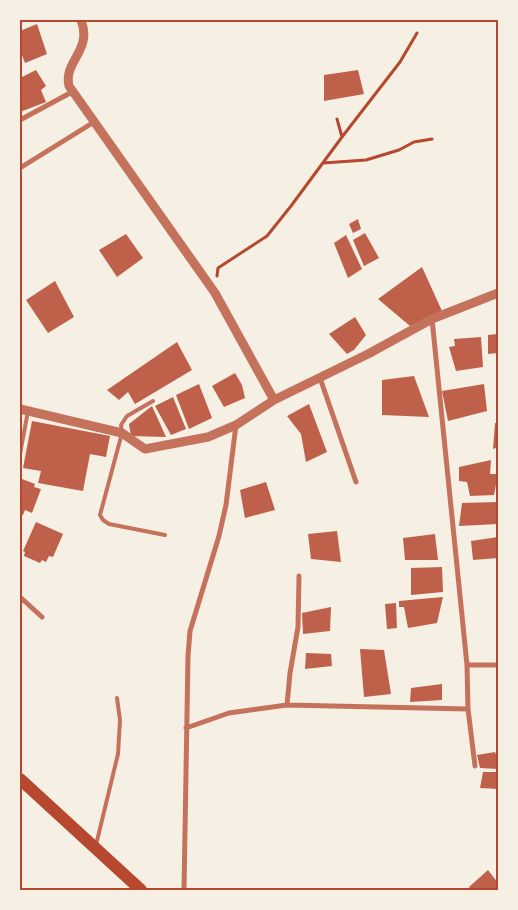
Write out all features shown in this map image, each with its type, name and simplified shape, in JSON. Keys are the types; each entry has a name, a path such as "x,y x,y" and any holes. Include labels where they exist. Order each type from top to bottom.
{"main road":[{"path":"20,779 141,890"}],"street":[{"path":"81,20 84,28 84,38 79,54 69,71 67,79 72,92 215,293 274,400"},
{"path":"20,120 72,92"},
{"path":"20,168 94,122"},
{"path":"24,410 122,433 145,449 208,437 236,425 274,400 368,354 432,319 498,293"},
{"path":"432,319 467,665 468,709 475,766"},
{"path":"320,378 356,482"},
{"path":"184,890 186,728 190,631 219,536 226,504 236,425"},
{"path":"287,705 298,627 299,576"},
{"path":"20,597 42,617"},
{"path":"467,665 498,665"},
{"path":"186,728 228,713 287,705 468,709"}],"lane":[{"path":"153,401 124,419 121,425 122,433 100,515 109,524 165,535"},
{"path":"20,454 24,410"},
{"path":"95,847 118,754 120,720 117,698"}],"path":[{"path":"215,293 218,268 267,236 400,62 417,33"},
{"path":"336,119 342,137"},
{"path":"323,163 366,160 399,150 414,142 432,139"}],"building":[{"path":"37,24 47,54 25,63 20,50 20,31"},
{"path":"36,70 46,86 41,90 46,102 20,112 20,78"},
{"path":"358,70 364,94 324,101 324,75"},
{"path":"358,219 361,229 353,233 349,224"},
{"path":"365,233 379,258 364,266 353,240"},
{"path":"126,234 143,258 117,277 99,250"},
{"path":"346,235 362,269 348,278 334,243"},
{"path":"422,267 442,311 410,326 378,299"},
{"path":"55,281 74,317 48,333 26,300"},
{"path":"355,317 366,335 354,350 347,354 329,334"},
{"path":"498,334 498,353 488,354 488,335"},
{"path":"481,337 483,367 456,371 449,347 455,346 454,339"},
{"path":"177,342 192,370 135,404 128,392 119,400 107,390"},
{"path":"235,373 242,385 245,398 224,407 212,386"},
{"path":"414,376 429,417 382,415 382,380"},
{"path":"199,384 212,418 189,429 176,395"},
{"path":"484,384 487,411 448,421 442,391"},
{"path":"173,397 186,429 171,435 155,406"},
{"path":"309,404 327,452 306,462 301,434 287,416"},
{"path":"152,406 166,437 131,436 129,424"},
{"path":"32,421 110,436 106,457 90,454 83,491 38,483 41,471 23,468"},
{"path":"495,423 498,423 498,447 493,449"},
{"path":"491,460 490,474 498,474 494,495 470,496 467,482 459,481 459,467"},
{"path":"22,479 35,484 34,487 41,489 32,513 25,510 23,515 20,514 20,482"},
{"path":"266,482 275,510 245,518 240,490"},
{"path":"498,502 498,524 459,526 462,503"},
{"path":"36,522 63,534 53,557 49,556 46,562 42,560 40,563 24,556 25,552 23,551"},
{"path":"337,531 341,562 311,559 308,534"},
{"path":"435,534 438,560 405,560 403,538"},
{"path":"498,537 498,558 473,560 471,541"},
{"path":"442,567 443,592 411,595 411,568"},
{"path":"443,597 437,623 408,628 404,607 399,607 399,601"},
{"path":"396,603 397,628 387,629 385,604"},
{"path":"331,607 330,631 303,634 302,613"},
{"path":"360,649 384,650 391,694 364,697"},
{"path":"306,653 331,654 332,666 305,669"},
{"path":"442,684 442,700 410,702 411,688"},
{"path":"495,752 498,759 498,769 480,768 477,755"},
{"path":"483,772 498,772 498,789 480,788"},
{"path":"488,870 498,883 498,890 471,890 469,887"}]}
